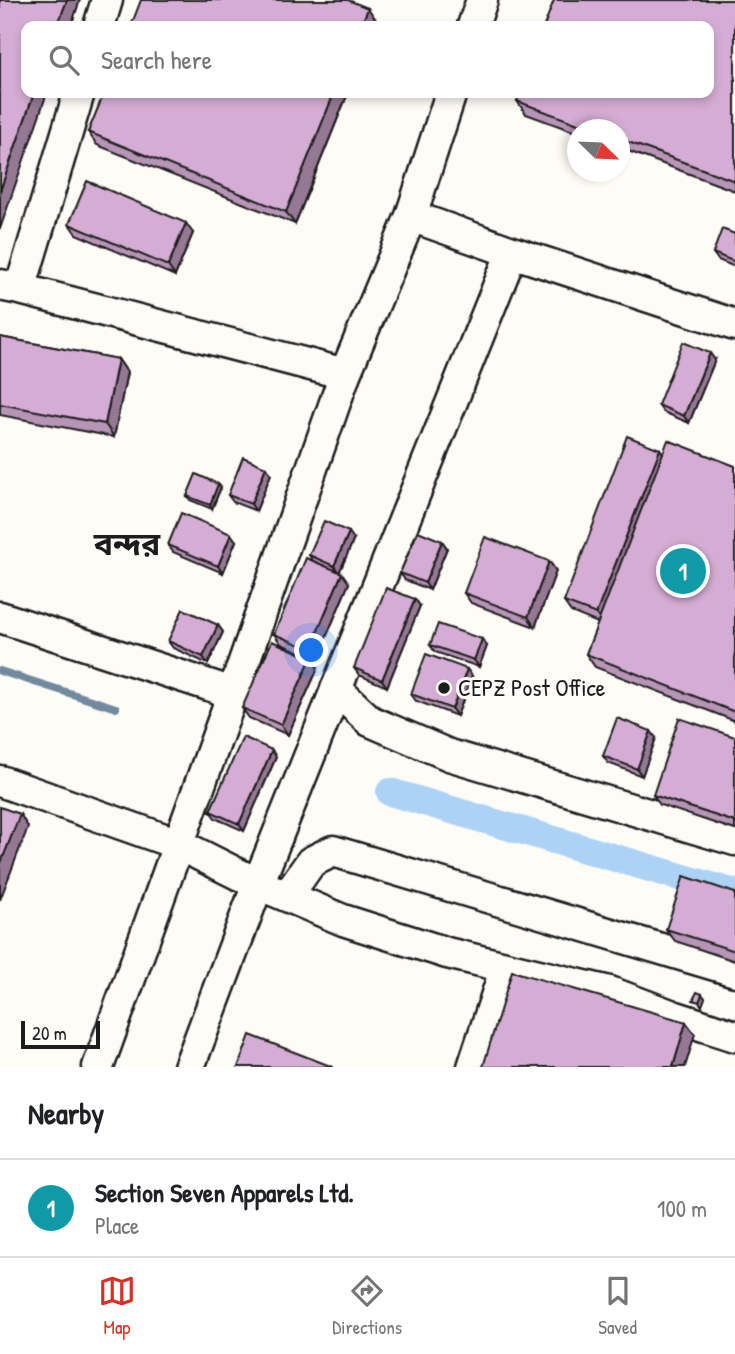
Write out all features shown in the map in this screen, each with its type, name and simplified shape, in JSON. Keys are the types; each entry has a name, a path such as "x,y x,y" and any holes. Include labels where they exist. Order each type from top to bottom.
{"street":[{"path":"101,21 107,0"},
{"path":"475,21 482,0"},
{"path":"77,98 10,287 345,374"},
{"path":"98,1067 345,374 411,216 449,98"},
{"path":"411,216 735,325"},
{"path":"189,1067 258,884 512,251"},
{"path":"0,617 233,693"},
{"path":"336,689 370,722 449,755 735,841"},
{"path":"0,781 178,844 258,884 343,920 447,953 610,992 735,1036"},
{"path":"287,896 312,862 333,851 735,971"},
{"path":"473,1067 506,967"}],"building":[{"path":"0,0 67,0 59,21 21,21 21,98 32,98 0,191"},
{"path":"141,0 348,0 368,8 363,21 133,21"},
{"path":"554,0 735,0 735,181 630,143 630,119 567,120 517,101 518,98 714,98 714,21 546,21"},
{"path":"102,98 332,98 286,212 88,132"},
{"path":"87,181 186,223 168,266 69,224"},
{"path":"722,229 735,234 735,262 713,253"},
{"path":"0,337 118,359 105,424 0,404"},
{"path":"683,342 710,353 684,416 658,405"},
{"path":"627,436 660,449 596,614 564,602"},
{"path":"668,440 735,466 735,712 586,654"},
{"path":"243,457 266,467 251,504 228,495"},
{"path":"196,474 218,484 210,505 187,496"},
{"path":"181,513 231,534 218,566 168,545"},
{"path":"324,521 349,532 334,566 309,555"},
{"path":"418,531 442,541 425,583 400,573"},
{"path":"485,537 549,561 528,617 464,593"},
{"path":"306,558 342,573 310,649 274,634"},
{"path":"386,588 415,599 382,680 354,668"},
{"path":"183,609 218,625 203,657 168,641"},
{"path":"438,624 482,639 474,660 430,645"},
{"path":"272,641 311,658 281,725 242,708"},
{"name":"CEPZ Post Office","path":"426,654 467,669 452,709 411,694"},
{"path":"617,718 651,731 637,769 603,756"},
{"path":"679,718 735,737 735,822 653,795"},
{"path":"243,737 272,750 239,824 210,811"},
{"path":"0,807 20,814 0,865"},
{"path":"684,876 735,893 735,951 666,929"},
{"path":"512,971 686,1022 673,1067 483,1067"},
{"path":"697,992 702,994 699,1002 693,1000"},
{"path":"250,1035 333,1067 238,1067"}],"waterway":[{"path":"0,671 116,708"},
{"path":"390,792 735,893"}],"place":[{"name":"Section Seven Apparels Ltd.","path":"683,571"},
{"name":"CEPZ Post Office","path":"444,688"}],"district":[{"name":"বন্দর","path":"127,544"}]}
